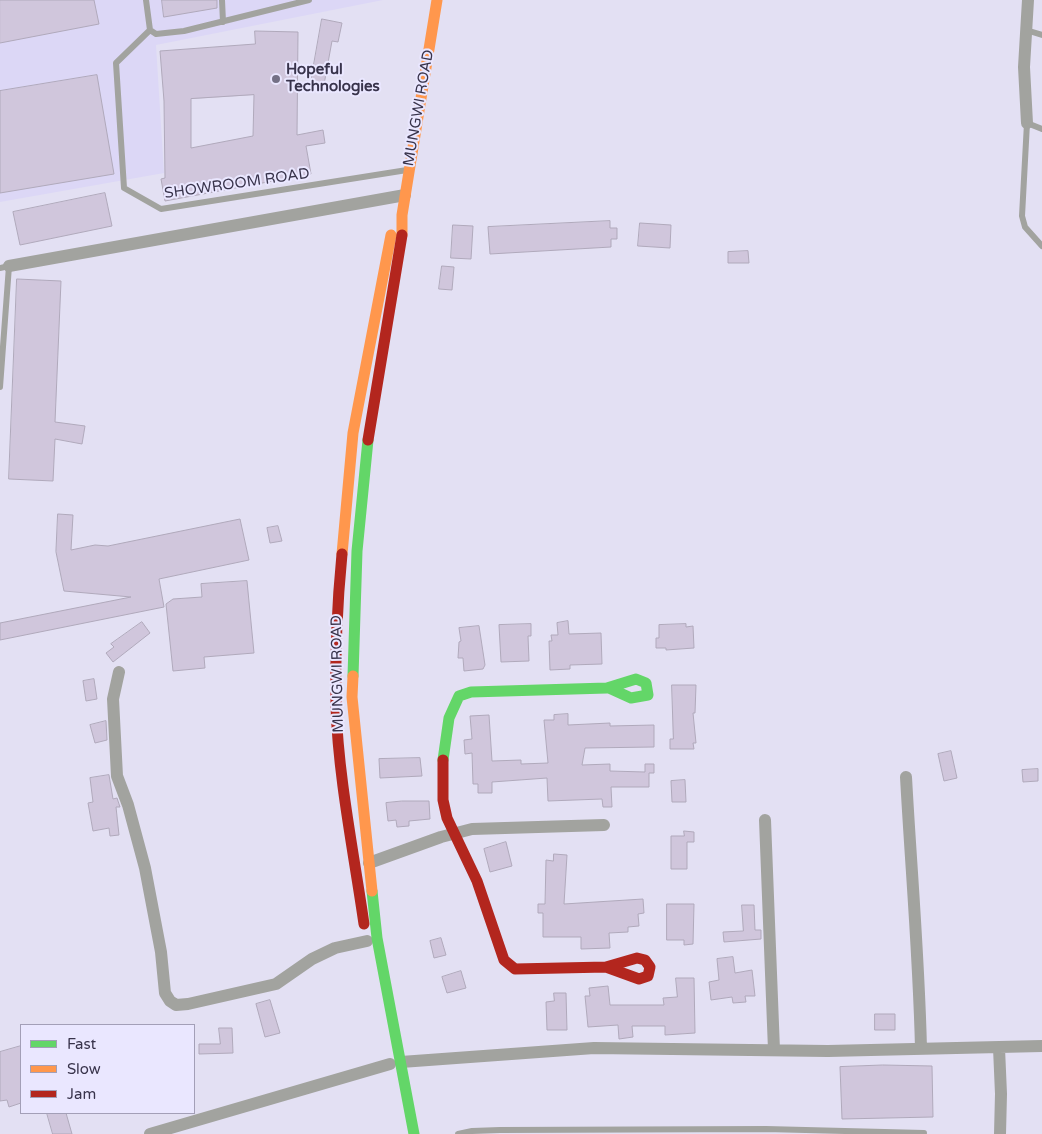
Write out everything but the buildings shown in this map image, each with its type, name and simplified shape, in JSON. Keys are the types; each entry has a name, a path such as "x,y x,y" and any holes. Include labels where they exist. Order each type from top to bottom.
{"main road":[{"name":"MUNGWI ROAD","path":"403,1134 369,863 352,697 353,621 357,551 369,432 402,240 402,215 437,0"},
{"name":"MUNGWI ROAD","path":"402,215 390,239 353,433 336,620 336,707 354,863 367,941 395,1063 414,1134"},
{"path":"606,968 515,969 504,960 473,871 445,809 444,746 449,712 459,696 471,692 609,688"}],"street":[{"path":"1027,123 1024,102 1028,0"},
{"path":"4,267 405,195"},
{"path":"119,672 113,699 117,776 128,805 145,868 161,952 165,993 170,1001 176,1004 188,1004 276,984 312,959 334,948 367,941"},
{"path":"906,777 913,912 919,968 921,1050"},
{"path":"766,820 774,1050"},
{"path":"369,863 455,833 472,830 604,825"},
{"path":"150,1134 395,1063 594,1048 921,1050 1042,1046"},
{"path":"999,1048 1002,1094 1000,1134"}],"lane":[{"path":"146,0 150,30 156,34 184,31 309,0"},
{"path":"222,0 223,22"},
{"name":"SHOWROOM ROAD","path":"150,30 116,62 119,111 124,188 161,209 409,170"},
{"path":"1026,30 1042,34"},
{"path":"1042,129 1027,123 1022,216 1025,227 1042,246"},
{"path":"0,387 4,267"},
{"path":"458,1134 472,1131 500,1130 766,1129 924,1133"}],"shaded area":[{"path":"0,0 383,0 156,45 164,173 0,202"}],"traffic: fast":[{"path":"353,676 357,551 368,440"},
{"path":"443,760 449,718 459,696 471,692 607,688 636,679 646,683 648,695 631,698 609,688"},
{"path":"372,891 377,938 414,1134"}],"traffic: slow":[{"path":"402,235 402,215 437,0"},
{"path":"342,554 353,433 391,235"},
{"path":"353,676 352,697 372,891"}],"traffic: jam":[{"path":"368,440 402,235"},
{"path":"342,554 336,649 337,733 343,787 364,924"},
{"path":"443,760 443,800 447,818 477,881 504,960 515,969 606,967 637,958 645,960 650,967 648,976 639,979 606,967"}],"place":[{"name":"Hopeful Technologies","path":"276,79"}]}
